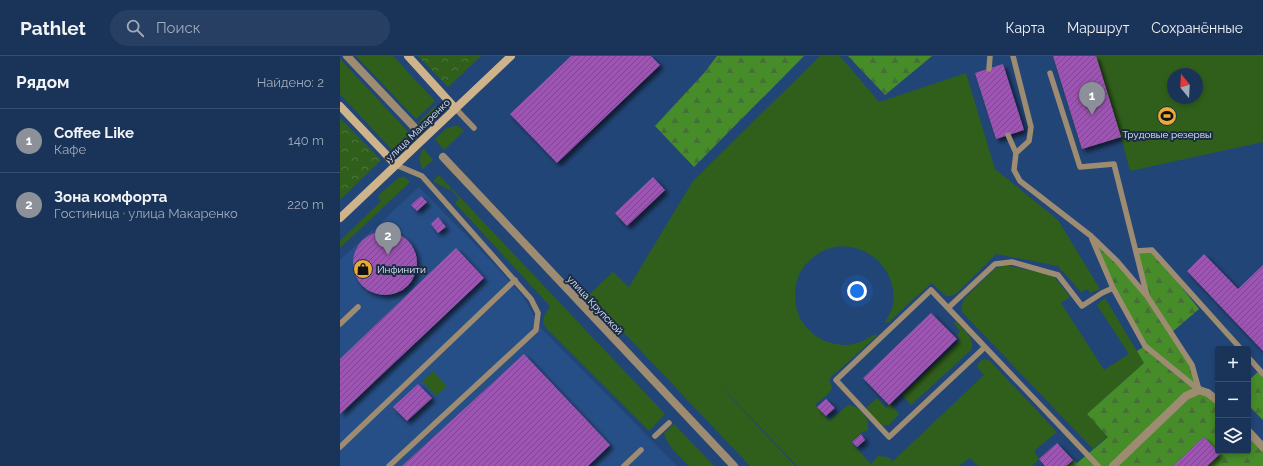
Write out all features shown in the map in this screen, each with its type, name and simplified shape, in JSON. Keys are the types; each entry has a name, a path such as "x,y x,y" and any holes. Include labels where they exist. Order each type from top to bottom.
{"main road":[{"path":"408,56 455,108"},
{"name":"улица Макаренко","path":"340,218 511,56"},
{"path":"340,106 396,165"}],"street":[{"path":"347,56 417,130"},
{"name":"улица Крупской","path":"443,157 734,466"},
{"path":"1114,466 1186,396 1198,390 1208,393 1215,399"},
{"path":"1251,434 1263,447"}],"lane":[{"path":"989,69 990,56"},
{"path":"1013,56 1031,127 1029,141 1016,153"},
{"path":"1050,73 1080,167 1114,164 1147,296"},
{"path":"455,108 474,128"},
{"path":"1008,135 1016,153 1014,170 1020,181 1091,236 1117,261 1147,296 1192,365 1198,390"},
{"path":"389,466 536,330 538,313 531,299 515,280 422,176 396,165"},
{"path":"1091,236 1113,288 1145,346 1198,390"},
{"path":"1136,251 1152,250 1237,346"},
{"path":"948,308 995,264 1004,262 1012,262 1058,275 1071,289 1082,306 1113,288"},
{"path":"340,447 515,280"},
{"path":"985,347 889,437 836,380 931,290 1098,466"},
{"path":"340,324 358,307"},
{"path":"1251,360 1263,374"},
{"path":"655,436 669,423"},
{"path":"624,466 641,450"}],"shaded area":[{"path":"419,187 522,295 541,328 677,466 340,466 340,260"}],"green space":[{"path":"356,56 393,56 435,101 416,119"},
{"path":"418,56 481,56 448,87"},
{"path":"717,56 804,56 694,167 655,126 704,73"},
{"path":"820,56 840,56 879,102 966,73 995,169 1058,220 1100,289 1090,293 1088,289 1081,292 1058,266 996,254 957,293 951,296 946,296 932,283 889,322 885,323 892,309 893,294 888,273 881,263 861,250 850,247 838,247 826,250 815,256 807,264 797,280 795,302 799,316 810,331 825,341 833,344 851,344 860,342 876,334 877,336 829,379 832,388 829,393 815,405 830,420 848,405 860,410 866,417 868,430 861,433 851,442 871,464 878,456 888,457 893,461 984,375 977,367 979,362 984,359 989,360 1057,432 1034,451 1039,459 1032,466 978,466 970,458 959,466 797,466 701,365 795,466 750,466 587,294 591,293 613,272 629,287 693,181"},
{"path":"848,56 932,56 885,95"},
{"name":"Трудовые резервы","path":"1053,56 1263,56 1263,142 1130,171 1121,137 1082,149"},
{"path":"340,59 412,136 395,153 340,94"},
{"path":"435,106 438,110 437,112 422,127 418,123"},
{"path":"340,118 381,160 340,200"},
{"path":"458,126 464,131 444,150 435,139 447,128"},
{"path":"423,148 433,160 423,169 420,164 420,158"},
{"path":"439,175 665,414 649,431 547,329 543,323 544,317 550,306 455,203 459,199 451,189 449,190 433,181"},
{"path":"405,177 410,182 340,248 340,241 381,201 378,196 398,178"},
{"path":"1091,236 1146,295 1136,253 1152,250 1199,309 1171,333 1192,365 1199,390 1215,399 1215,449 1204,437 1173,466 1066,466 1073,460 1077,463 1108,437 1087,414 1144,363 1137,351 1145,346 1113,288"},
{"path":"1004,265 1053,275 1070,297 1061,303 1104,370 1129,354 1097,305 1105,298 1144,363 1087,414 1108,436 1093,449 962,312 961,307 964,299 994,269"},
{"path":"955,321 965,330 970,338 972,342 971,350 911,405 902,395 960,340 957,335 960,332 954,323"},
{"path":"1260,370 1263,374 1263,420 1251,408 1251,378"},
{"path":"433,371 447,386 436,396 422,381"},
{"path":"877,398 886,408 891,404 899,414 889,425 883,426 877,422 866,408"},
{"path":"674,424 714,466 689,466 677,454 670,446 664,433"},
{"path":"1251,434 1263,447 1263,466 1207,466 1220,454 1251,454"}],"building":[{"path":"571,56 651,56 660,65 557,163 510,114"},
{"path":"1053,56 1096,56 1121,137 1082,149"},
{"path":"1003,64 1024,130 996,139 975,73"},
{"path":"653,177 665,190 627,226 615,213"},
{"path":"421,196 427,202 417,211 411,205"},
{"path":"438,217 446,227 438,233 431,224"},
{"path":"379,231 391,231 408,240 415,251 417,263 415,275 408,286 391,295 379,295 367,290 358,281 353,269 353,257 358,245 367,236"},
{"path":"456,248 484,278 340,414 340,359"},
{"path":"1204,254 1238,289 1263,265 1263,351 1187,271"},
{"path":"931,313 957,339 889,405 863,378"},
{"path":"524,354 610,445 588,466 402,466"},
{"path":"418,384 432,398 407,421 393,407"},
{"path":"826,399 835,408 826,416 817,407"},
{"path":"861,434 865,440 857,447 852,442"},
{"path":"1204,437 1215,449 1215,454 1220,454 1207,466 1173,466"},
{"path":"1057,443 1073,460 1066,466 1045,466 1039,459"}],"place":[{"name":"Coffee Like","path":"1092,115"},
{"name":"Трудовые резервы","path":"1167,116"},
{"name":"Зона комфорта","path":"388,255"},
{"name":"Инфинити","path":"363,269"}]}
